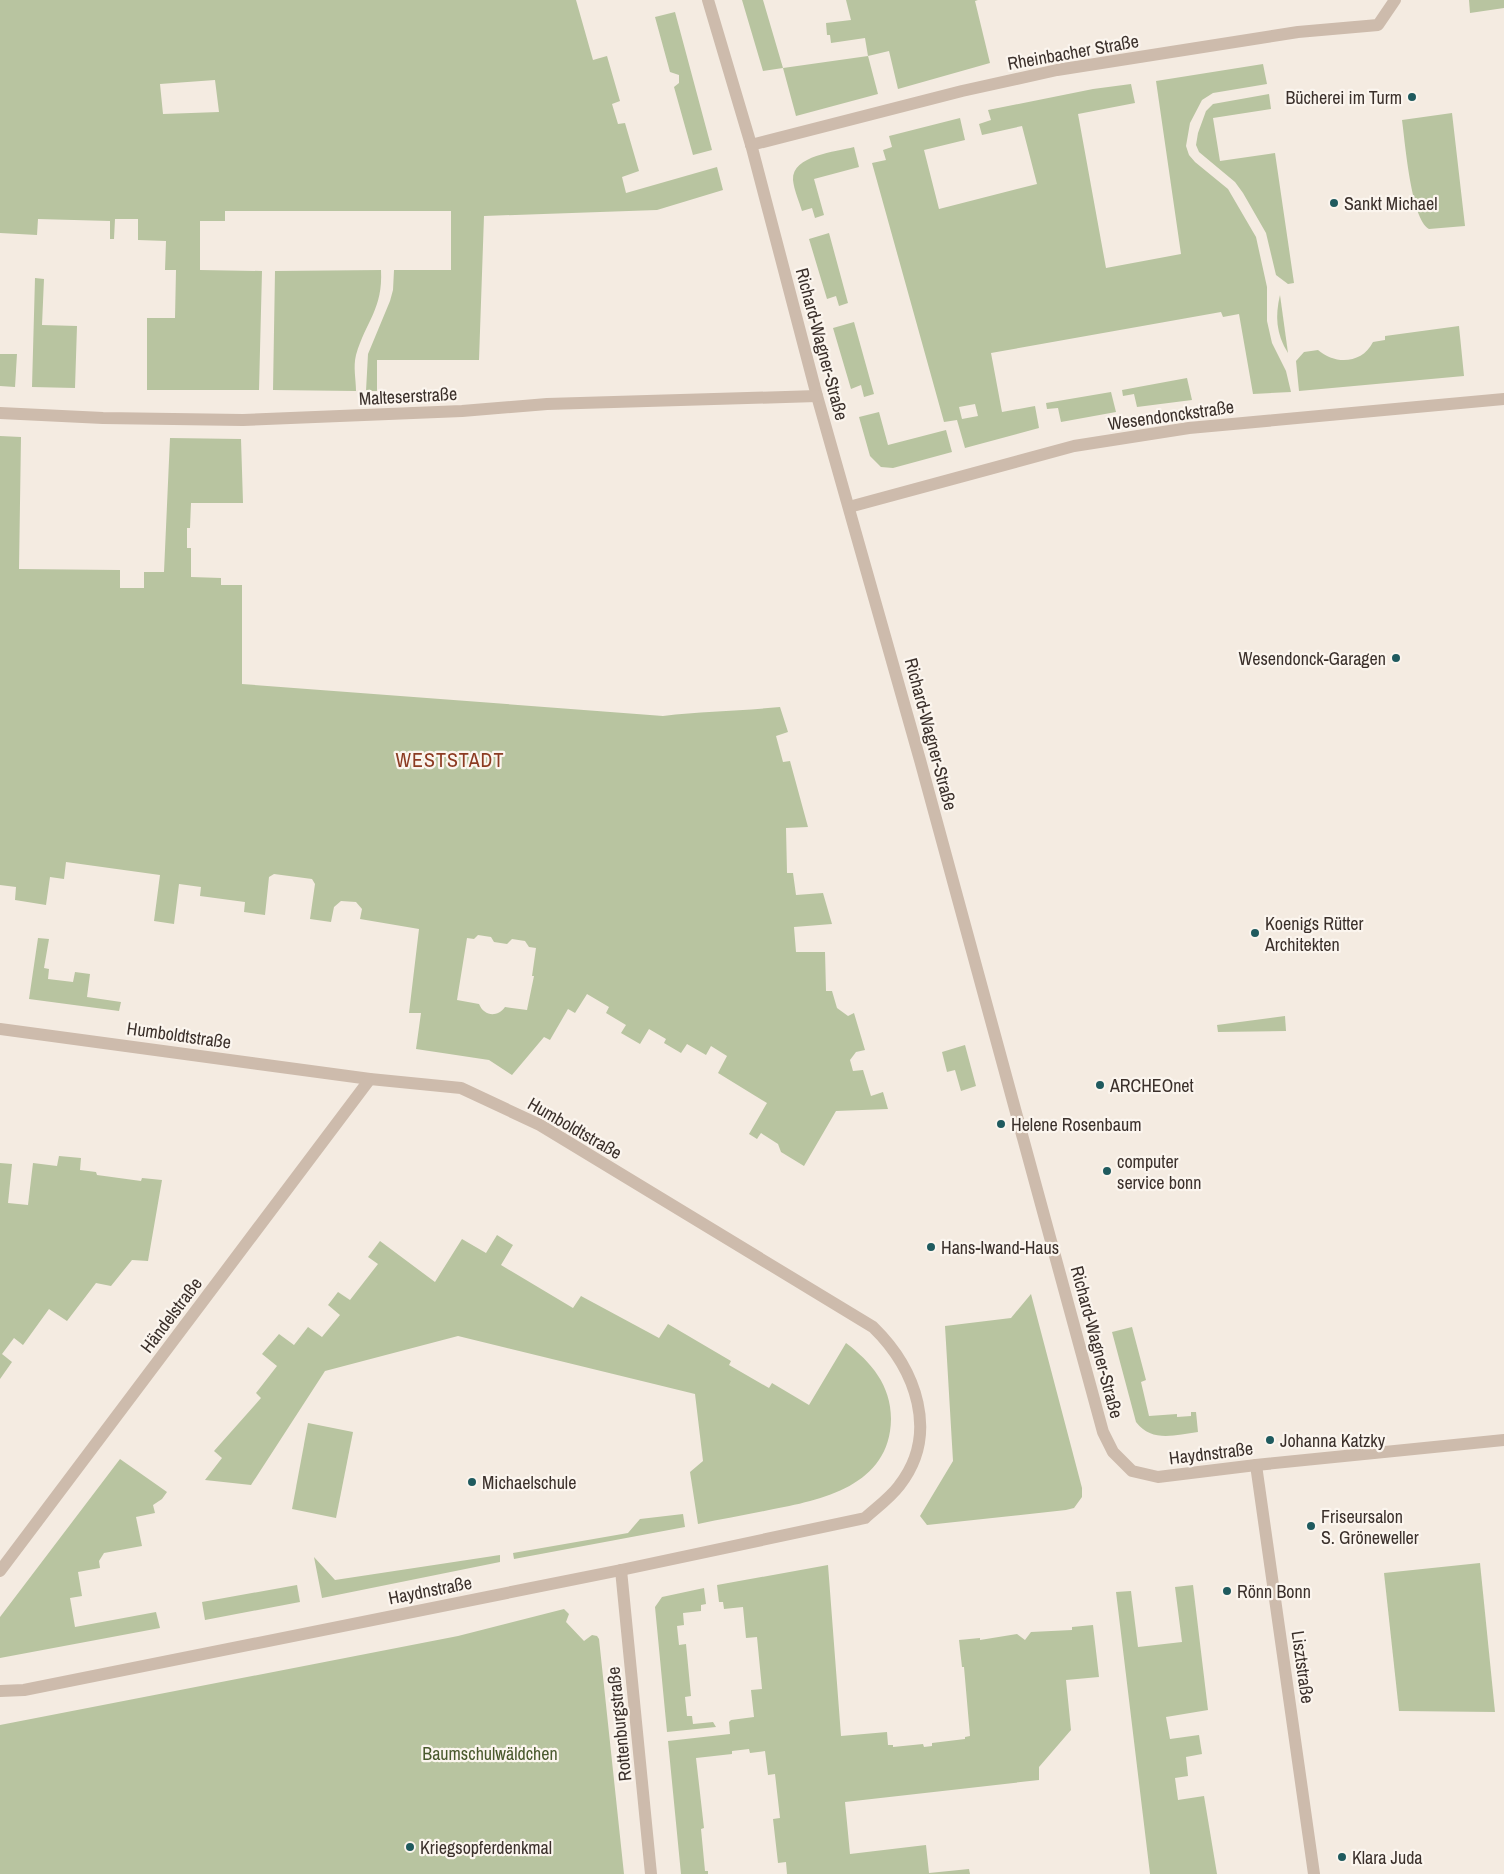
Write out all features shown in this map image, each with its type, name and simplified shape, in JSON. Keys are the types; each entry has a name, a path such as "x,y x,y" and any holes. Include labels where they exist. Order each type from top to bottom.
{"street":[{"name":"Richard-Wagner-Straße","path":"708,0 751,145 818,396 920,760 1103,1432 1113,1452 1132,1471"},
{"name":"Rheinbacher Straße","path":"751,145 962,91 1057,70 1298,32 1378,25 1395,0"},
{"name":"Malteserstraße","path":"0,413 102,418 243,420 364,416 547,404 818,396"},
{"name":"Wesendonckstraße","path":"849,507 1074,446 1189,428 1504,399"},
{"name":"Humboldtstraße","path":"0,1029 370,1079 461,1088 540,1125 873,1327 898,1354 910,1377 922,1424 916,1457 899,1486 865,1518"},
{"name":"Händelstraße","path":"0,1571 370,1079"},
{"name":"Haydnstraße","path":"1132,1471 1158,1477 1256,1465 1504,1440"},
{"name":"Lisztstraße","path":"1256,1465 1314,1874"},
{"name":"Haydnstraße","path":"0,1691 24,1690 621,1570 865,1518"},
{"name":"Rottenburgstraße","path":"621,1570 651,1874"}],"green space":[{"path":"0,0 576,0 593,60 607,56 620,101 612,104 618,124 625,123 639,171 622,177 626,193 717,167 723,190 657,210 484,216 479,360 377,360 377,391 366,391 368,354 390,301 393,290 394,270 451,270 451,211 225,211 225,221 200,221 200,270 262,271 259,390 147,390 147,318 175,318 176,270 165,270 166,241 138,240 138,219 115,219 114,239 110,239 110,221 38,219 37,235 0,233","holes":["215,80 219,112 163,114 160,84"]},
{"path":"742,0 763,0 783,68 763,71"},
{"path":"846,0 978,0 975,1 990,63 898,89 889,51 868,56 865,38 831,43 830,35 827,35 826,23 851,20"},
{"path":"1469,0 1504,0 1504,8 1470,13"},
{"path":"675,12 712,150 693,155 674,87 679,83 679,75 670,72 655,17"},
{"path":"868,56 878,94 796,116 783,68"},
{"path":"1263,64 1267,84 1213,93 1202,100 1190,123 1186,146 1189,155 1195,162 1228,189 1256,237 1267,287 1267,321 1272,343 1286,371 1291,392 1253,394 1239,314 1223,317 1221,312 991,353 1002,412 1035,406 1039,428 965,448 957,420 944,422 872,163 886,160 883,150 892,147 889,136 960,118 965,140 924,150 939,209 1037,184 1022,126 982,135 979,124 991,120 988,110 1093,89 1131,84 1135,103 1078,114 1106,268 1181,254 1156,81","holes":["975,404 978,416 962,419 959,407"]},
{"path":"1269,94 1271,109 1213,118 1220,161 1275,153 1294,283 1288,284 1276,275 1266,233 1243,193 1235,182 1199,152 1196,145 1206,111 1213,104"},
{"path":"1452,113 1465,226 1429,229 1423,222 1413,196 1402,120"},
{"path":"854,147 859,167 814,179 824,215 815,218 812,208 802,211 793,180 795,172 800,165 816,156"},
{"path":"829,233 848,303 839,306 836,296 827,299 809,239"},
{"path":"381,270 377,305 356,355 356,391 273,390 275,271"},
{"path":"35,278 44,279 42,325 77,326 75,388 32,387"},
{"path":"1280,295 1288,353 1281,339 1278,325 1277,310"},
{"path":"854,322 874,394 864,397 861,385 851,389 833,328"},
{"path":"1459,326 1464,376 1299,391 1296,361 1304,352 1318,350 1332,358 1348,360 1362,355 1373,342 1385,340 1385,336"},
{"path":"0,354 17,354 15,387 0,386"},
{"path":"1187,378 1192,400 1137,407 1134,394 1123,396 1122,390"},
{"path":"1111,392 1116,412 1061,422 1058,408 1047,409 1046,403"},
{"path":"879,412 888,445 946,430 952,452 893,468 881,467 870,456 859,417"},
{"path":"0,436 21,437 19,569 120,570 120,588 144,588 144,572 164,572 170,438 241,439 243,503 191,503 190,528 187,528 187,548 191,548 191,577 221,578 221,585 242,585 242,684 663,716 780,707 788,732 776,736 783,762 790,761 808,827 786,828 787,873 793,873 796,895 823,893 832,924 794,927 796,952 825,952 826,991 832,991 837,1008 848,1016 854,1013 865,1050 856,1052 850,1060 853,1071 863,1070 871,1096 883,1092 888,1109 836,1111 804,1166 781,1152 778,1144 761,1133 757,1139 749,1134 767,1103 718,1073 727,1056 711,1046 706,1055 687,1044 681,1053 664,1043 666,1039 649,1029 640,1044 621,1033 626,1025 606,1013 609,1007 587,994 575,1013 568,1009 550,1040 544,1037 512,1075 489,1060 416,1049 421,1013 409,1013 419,929 360,919 362,909 356,902 341,901 334,907 331,922 310,919 315,884 312,879 274,874 269,877 265,915 244,912 245,902 200,896 201,887 179,884 174,924 154,921 160,875 66,862 64,879 50,877 46,905 15,900 16,887 0,885","holes":["478,935 491,937 494,942 507,944 512,939 525,941 529,947 536,948 532,976 534,976 527,1010 505,1007 502,1011 491,1014 484,1011 479,1004 457,1000 467,938 474,939"]},
{"path":"38,938 49,939 44,968 49,969 48,979 73,982 75,972 90,974 87,997 121,1002 119,1011 29,999"},
{"path":"1285,1016 1286,1031 1218,1032 1217,1025"},
{"path":"965,1045 976,1086 961,1091 955,1070 947,1072 942,1052"},
{"path":"59,1156 81,1158 80,1170 96,1172 97,1175 141,1181 142,1178 162,1180 148,1261 132,1260 111,1286 96,1283 67,1321 49,1309 23,1345 14,1338 2,1354 12,1362 0,1379 0,1163 12,1164 8,1203 28,1205 33,1163 57,1166"},
{"path":"497,1235 513,1245 501,1265 573,1308 581,1296 659,1338 668,1324 731,1361 729,1365 769,1388 772,1383 809,1405 846,1343 871,1366 878,1375 887,1395 891,1419 888,1442 879,1460 866,1475 850,1486 831,1494 789,1506 698,1524 690,1472 703,1461 695,1394 458,1336 325,1371 251,1485 205,1480 222,1458 214,1451 261,1398 256,1393 277,1366 262,1354 279,1334 294,1345 308,1327 322,1337 340,1315 328,1305 338,1292 350,1300 378,1264 368,1257 380,1241 435,1282 462,1239 486,1253"},
{"path":"1031,1294 1082,1488 1082,1497 1074,1508 1066,1510 927,1525 920,1516 953,1461 945,1326 1011,1318"},
{"path":"1132,1327 1146,1380 1141,1382 1149,1416 1177,1414 1177,1417 1191,1416 1191,1412 1196,1412 1198,1432 1172,1436 1157,1435 1142,1429 1136,1422 1112,1332"},
{"path":"308,1423 353,1432 336,1518 292,1509"},
{"path":"120,1459 167,1492 162,1499 153,1505 155,1513 136,1517 142,1546 104,1553 99,1561 100,1568 78,1572 82,1596 70,1598 75,1627 156,1612 160,1628 0,1658 0,1617"},
{"path":"683,1514 685,1527 514,1559 513,1553 628,1533 640,1519"},
{"path":"500,1555 500,1562 322,1598 314,1557 335,1580"},
{"path":"1480,1563 1495,1712 1399,1711 1384,1573"},
{"path":"828,1565 841,1736 887,1732 888,1745 893,1745 893,1747 923,1744 924,1747 932,1746 932,1743 965,1739 965,1737 970,1736 964,1667 962,1667 959,1640 980,1638 980,1640 1017,1634 1025,1640 1031,1632 1072,1630 1072,1627 1093,1625 1099,1677 1066,1680 1071,1730 1039,1767 1039,1780 845,1802 850,1854 926,1845 929,1873 969,1869 970,1874 787,1874 786,1862 778,1863 773,1819 780,1818 775,1774 768,1775 765,1751 750,1753 749,1749 732,1751 732,1754 696,1758 704,1828 701,1829 705,1871 708,1871 708,1874 681,1874 668,1741 730,1734 729,1722 731,1720 754,1717 751,1690 762,1689 757,1637 746,1638 743,1607 724,1609 723,1602 719,1602 717,1585"},
{"path":"297,1585 300,1602 205,1620 202,1602"},
{"path":"1193,1585 1208,1710 1166,1717 1170,1739 1199,1735 1202,1754 1186,1757 1188,1776 1175,1778 1178,1800 1204,1796 1217,1874 1150,1874 1116,1592 1131,1591 1138,1647 1182,1642 1175,1587"},
{"path":"704,1588 706,1604 701,1605 701,1611 683,1613 684,1625 677,1626 679,1645 686,1644 691,1696 685,1697 687,1716 692,1716 693,1724 713,1722 716,1727 667,1732 655,1607 662,1597"},
{"name":"Baumschulwäldchen","path":"564,1609 569,1614 566,1622 584,1641 592,1635 597,1636 599,1639 624,1874 0,1874 0,1725 458,1636"}],"place":[{"name":"Bücherei im Turm","path":"1412,97"},
{"name":"Sankt Michael","path":"1334,203"},
{"name":"Wesendonck-Garagen","path":"1396,658"},
{"name":"Koenigs Rütter Architekten","path":"1255,933"},
{"name":"ARCHEOnet","path":"1100,1085"},
{"name":"Helene Rosenbaum","path":"1001,1124"},
{"name":"computer service bonn","path":"1107,1171"},
{"name":"Hans-Iwand-Haus","path":"931,1247"},
{"name":"Johanna Katzky","path":"1270,1440"},
{"name":"Michaelschule","path":"472,1482"},
{"name":"Friseursalon S. Gröneweller","path":"1311,1526"},
{"name":"Rönn Bonn","path":"1227,1591"},
{"name":"Kriegsopferdenkmal","path":"410,1847"},
{"name":"Klara Juda","path":"1342,1857"}],"district":[{"name":"WESTSTADT","path":"450,759"}]}
